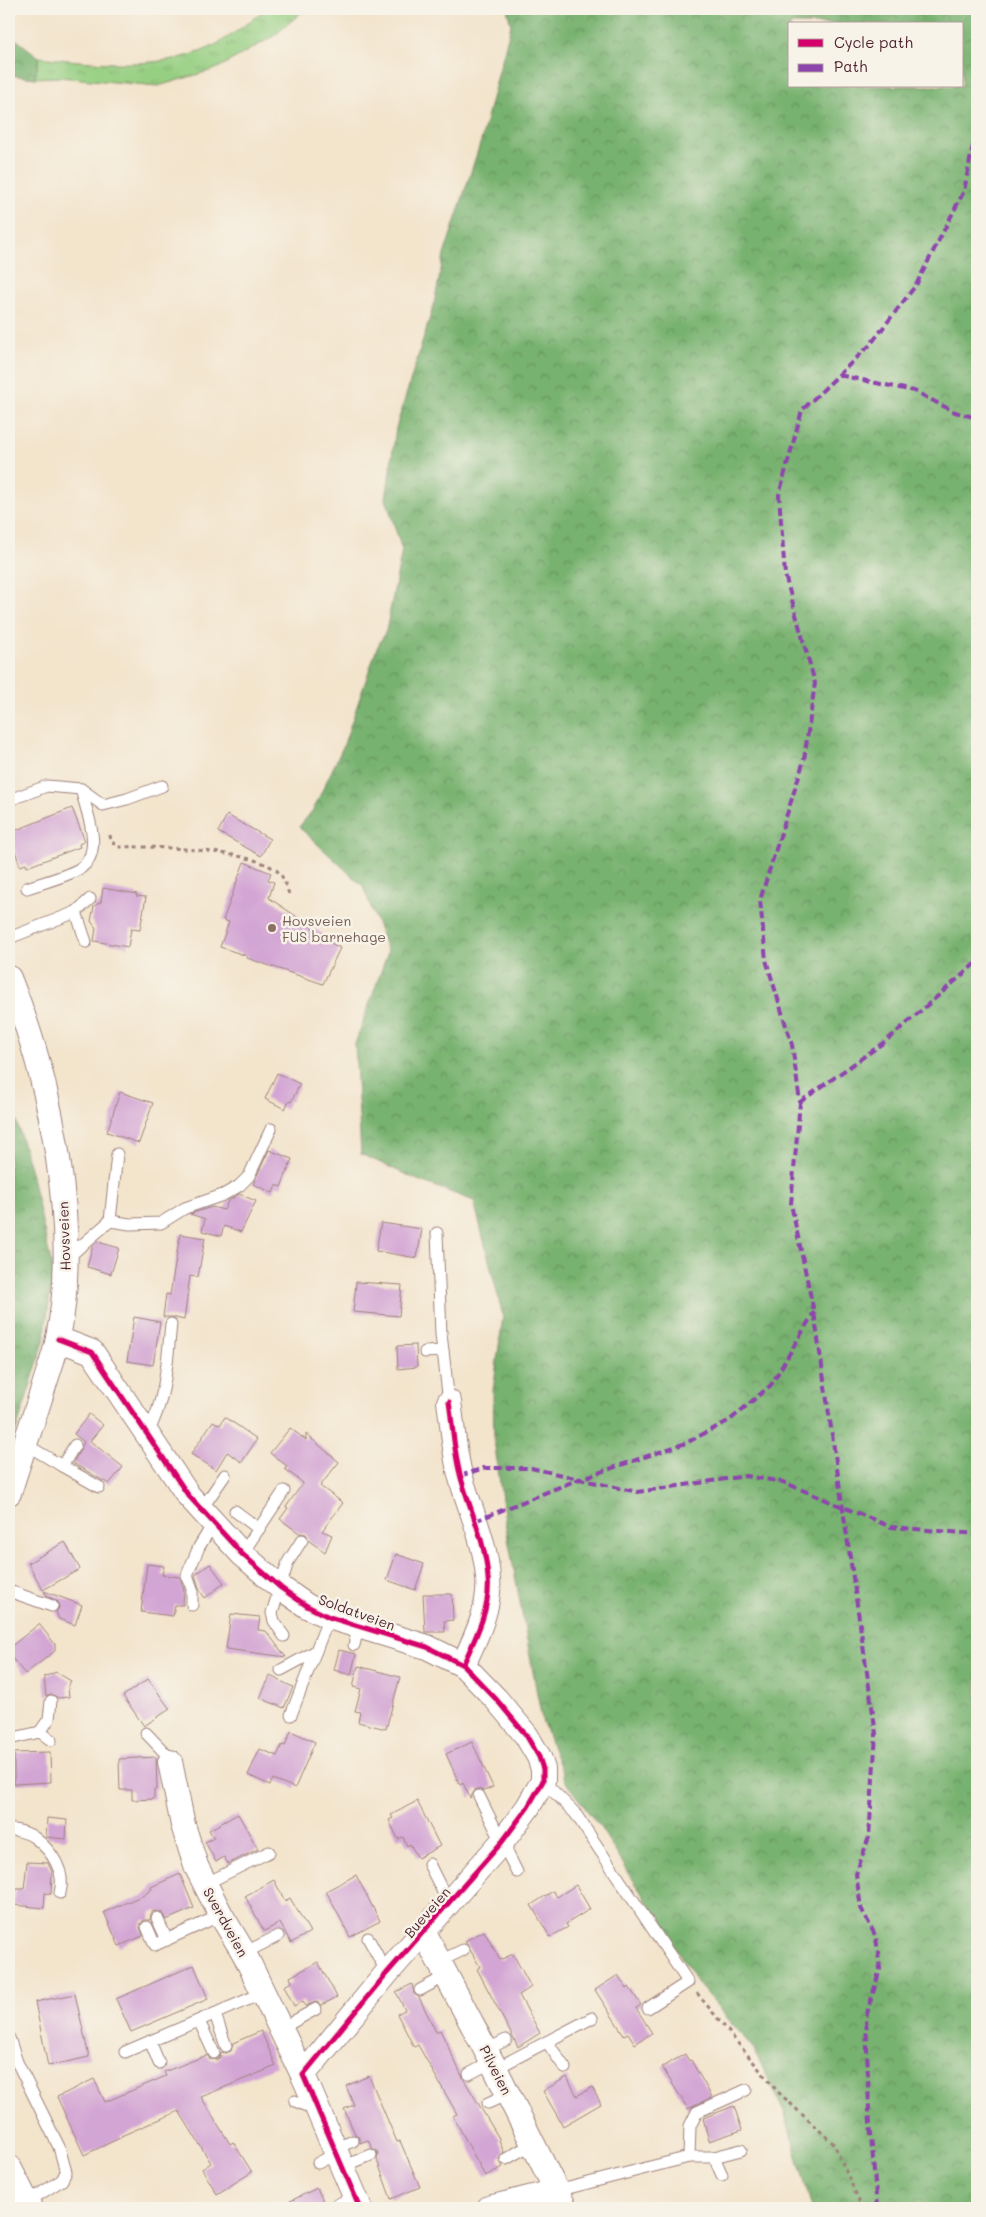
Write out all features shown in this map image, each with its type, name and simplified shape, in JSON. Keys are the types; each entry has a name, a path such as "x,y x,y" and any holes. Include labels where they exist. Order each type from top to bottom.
{"street":[{"name":"Hovsveien","path":"9,1493 58,1339 64,1296 66,1260 65,1220 60,1169 33,1048 11,990"},
{"name":"Soldatveien","path":"58,1339 92,1352 148,1432 170,1469 207,1517 242,1554 281,1588 307,1606 329,1617 357,1635 427,1647 463,1665"},
{"path":"449,1402 460,1476 485,1556 489,1579 486,1602 477,1634 463,1665 496,1699 526,1735 539,1757 543,1769 543,1781"},
{"name":"Sverdveien","path":"170,1762 171,1802 205,1884 244,1953 304,2075"},
{"name":"Bueveien","path":"304,2075 387,1973 424,1934 502,1842 528,1807 543,1781"},
{"name":"Pilveien","path":"424,1934 442,1969 495,2055 498,2099 532,2144 561,2199"},
{"path":"304,2075 357,2202"},
{"path":"9,2167 29,2205"},
{"path":"488,2208 561,2199"}],"lane":[{"path":"9,800 47,786 81,789 103,805 127,799 162,786"},
{"path":"27,888 82,867 92,855 93,838 81,789"},
{"path":"9,938 76,912 90,898"},
{"path":"76,912 86,942"},
{"path":"110,1221 130,1224 161,1223 185,1208 223,1195 239,1186 249,1176 271,1129"},
{"path":"66,1260 110,1221 117,1154"},
{"path":"437,1233 443,1350 449,1402"},
{"path":"148,1432 157,1416 166,1373 171,1324"},
{"path":"425,1352 443,1350"},
{"path":"25,1444 99,1487"},
{"path":"62,1466 75,1445"},
{"path":"192,1605 192,1590 188,1575 207,1517 225,1475"},
{"path":"242,1554 284,1491"},
{"path":"235,1511 259,1529"},
{"path":"284,1636 274,1621 272,1613 288,1562 302,1540"},
{"path":"9,1591 52,1606"},
{"path":"291,1715 329,1617"},
{"path":"281,1670 316,1651"},
{"path":"9,1739 40,1732 49,1719 51,1701"},
{"path":"40,1732 51,1740"},
{"path":"146,1733 166,1754 170,1762"},
{"path":"543,1781 575,1813 688,1982 648,2008"},
{"path":"479,1796 517,1872"},
{"path":"9,1829 21,1831 34,1837 54,1859 63,1882 60,1893"},
{"path":"205,1884 269,1852"},
{"path":"429,1864 449,1904"},
{"path":"147,1927 155,1945 221,1915"},
{"path":"157,1918 167,1940"},
{"path":"244,1953 278,1936"},
{"path":"368,1938 387,1973"},
{"path":"420,1990 463,1950"},
{"path":"125,2052 264,1993"},
{"path":"282,2028 316,2009"},
{"path":"215,2014 226,2046"},
{"path":"469,2074 495,2055 547,2042 592,2018"},
{"path":"199,2021 214,2052"},
{"path":"9,2038 29,2088 59,2147 66,2172 62,2180 29,2205"},
{"path":"150,2042 159,2063"},
{"path":"547,2042 565,2068"},
{"path":"689,2157 690,2126 697,2112 746,2090"},
{"path":"295,2101 318,2111"},
{"path":"506,2159 532,2144"},
{"path":"561,2199 689,2157 714,2157 741,2150"},
{"path":"337,2155 371,2155"},
{"path":"714,2157 722,2175"},
{"path":"330,2208 357,2202"}],"path":[{"path":"103,805 111,841 118,847 156,846 261,861 280,874 290,896"},
{"path":"688,1982 777,2091 834,2144 862,2208"}],"green space":[{"path":"266,9 305,9 274,36 216,69 158,86 59,77 35,78 39,57 107,63 131,63 155,62 199,52 219,43"},
{"path":"507,9 977,9 977,2208 812,2208 784,2111 753,2048 699,1985 602,1830 567,1784 542,1720 505,1522 494,1439 493,1391 503,1316 474,1201 418,1180 361,1154 355,1044 388,952 363,886 299,827 313,810 343,747 377,648 386,631 402,550 386,499 396,428 434,304 444,255 481,141 511,25"},
{"path":"9,10 13,37 39,57 35,78 9,75"},
{"path":"15,1116 31,1172 53,1271 44,1342 9,1453 9,1120"}],"building":[{"path":"72,808 85,841 79,844 80,847 27,867 26,864 20,866 9,833"},
{"path":"227,815 270,839 261,856 218,832"},
{"path":"244,862 271,873 268,880 274,882 269,898 324,935 322,938 340,948 323,984 220,947 229,922 223,920"},
{"path":"103,888 146,897 140,930 131,929 128,947 94,941 96,928 91,921 94,906 101,902"},
{"path":"277,1073 300,1084 291,1102 289,1101 285,1109 265,1099"},
{"path":"120,1092 153,1103 139,1143 107,1132"},
{"path":"269,1150 292,1159 281,1187 276,1185 273,1193 253,1184"},
{"path":"239,1194 256,1201 241,1232 224,1226 221,1236 202,1231 205,1219 190,1214 212,1207 224,1210 228,1201"},
{"path":"381,1223 422,1229 417,1258 376,1251"},
{"path":"180,1234 205,1238 198,1277 190,1276 184,1320 163,1317 166,1294 170,1295"},
{"path":"98,1242 119,1248 111,1274 87,1267 93,1245"},
{"path":"356,1282 402,1285 399,1316 353,1312"},
{"path":"134,1317 160,1322 153,1365 127,1361"},
{"path":"416,1345 417,1367 398,1369 397,1346"},
{"path":"89,1414 103,1425 90,1441 123,1467 109,1484 73,1463 84,1442 74,1434"},
{"path":"225,1417 257,1439 242,1462 227,1452 216,1470 191,1454 213,1421 220,1425"},
{"path":"290,1428 306,1440 306,1434 339,1462 320,1486 343,1503 322,1531 332,1535 325,1552 309,1541 306,1534 299,1533 280,1519 303,1483 285,1469 287,1466 270,1453"},
{"path":"65,1542 80,1569 43,1590 28,1563"},
{"path":"396,1554 424,1564 415,1590 387,1580"},
{"path":"147,1564 164,1566 162,1575 180,1577 184,1590 183,1605 175,1605 173,1616 141,1612"},
{"path":"210,1564 224,1583 205,1598 200,1591 195,1575"},
{"path":"44,1591 82,1605 75,1625 59,1619 56,1612 59,1608 58,1602 47,1596"},
{"path":"423,1594 452,1594 453,1620 444,1621 445,1632 425,1632"},
{"path":"231,1614 260,1617 258,1630 266,1631 286,1657 226,1649"},
{"path":"39,1624 55,1644 55,1651 25,1674 9,1654 9,1648"},
{"path":"339,1650 356,1654 351,1675 334,1670"},
{"path":"358,1666 400,1677 386,1729 358,1722 360,1712 355,1711 361,1689 353,1687"},
{"path":"56,1672 71,1681 68,1686 69,1697 58,1698 51,1694 46,1696 44,1677"},
{"path":"270,1676 293,1687 284,1708 260,1698"},
{"path":"148,1679 170,1709 144,1726 123,1696"},
{"path":"291,1731 315,1742 295,1788 273,1779 270,1785 248,1775 260,1749 277,1756 282,1745 285,1746"},
{"path":"472,1742 493,1787 484,1791 476,1789 470,1798 463,1783 460,1785 446,1754"},
{"path":"50,1752 51,1782 14,1784 14,1753"},
{"path":"156,1757 157,1789 154,1789 154,1799 132,1800 132,1790 120,1790 119,1759"},
{"path":"417,1801 440,1846 418,1858 410,1844 407,1846 403,1837 398,1839 389,1820 393,1818 391,1815"},
{"path":"238,1814 258,1849 228,1864 224,1857 216,1862 205,1842 214,1838 209,1830"},
{"path":"47,1818 67,1820 66,1839 46,1837"},
{"path":"27,1862 48,1863 52,1872 51,1894 45,1893 44,1908 14,1905 16,1889 24,1889"},
{"path":"180,1874 194,1908 166,1920 161,1912 153,1911 150,1920 144,1920 141,1923 140,1927 143,1936 119,1946 104,1912 144,1895 152,1889 151,1887"},
{"path":"356,1875 380,1921 350,1937 326,1891"},
{"path":"274,1880 285,1901 290,1898 310,1932 291,1943 280,1923 264,1931 245,1896"},
{"path":"576,1885 590,1909 566,1924 568,1927 550,1937 531,1905 553,1891 557,1897"},
{"path":"484,1931 500,1960 513,1954 531,1987 519,1995 540,2033 518,2047 477,1969 480,1967 465,1941"},
{"path":"318,1962 337,1997 322,2005 316,2002 305,2006 303,2001 294,2006 284,1986 292,1982 290,1977"},
{"path":"194,1965 208,1999 131,2032 116,1999"},
{"path":"618,1975 641,2005 636,2008 652,2033 635,2044 628,2033 624,2035 595,1990"},
{"path":"412,1984 414,1994 419,1997 436,2032 440,2030 463,2078 500,2140 504,2152 499,2159 503,2167 485,2176 453,2116 457,2114 418,2045 414,2047 397,2014 405,2010 396,1992"},
{"path":"75,1994 89,2057 48,2066 35,2002"},
{"path":"261,2031 276,2066 201,2097 230,2144 233,2142 252,2172 217,2194 202,2169 211,2163 179,2111 121,2136 84,2155 57,2097 94,2079 105,2102 166,2076 164,2072 207,2055 210,2059 217,2060 221,2052 231,2051 233,2043"},
{"path":"685,2054 689,2061 691,2060 712,2097 688,2109 662,2067"},
{"path":"369,2076 397,2142 400,2141 420,2187 391,2199 377,2160 378,2152 372,2148 368,2140 360,2143 360,2138 355,2134 344,2109 354,2105 346,2086"},
{"path":"567,2077 577,2096 592,2087 601,2104 563,2126 543,2091"},
{"path":"734,2106 742,2130 709,2141 703,2118"},
{"path":"317,2188 324,2203 323,2208 276,2208"}],"marked path":[{"path":"877,2208 869,2110 866,2017 880,1969 876,1937 861,1908 856,1874 869,1837 876,1734 814,1312 791,1204 800,1102 792,1045 766,960 760,900 804,760 815,683 785,575 779,495 802,410 870,345 916,285 964,191 977,125"},
{"path":"839,375 914,391 955,412 977,418"},
{"path":"800,1102 886,1041 977,962"},
{"path":"475,1521 577,1480 686,1443 730,1420 771,1385 814,1312"},
{"path":"460,1476 484,1468 531,1468 637,1492 746,1476 783,1482 891,1527 977,1534"}],"cycle path":[{"path":"58,1339 92,1352 188,1495 242,1554 281,1588 307,1606 329,1617 427,1647 463,1665 485,1612 488,1578 481,1539 459,1469 449,1402"},
{"path":"360,2208 303,2075 387,1973 502,1842 528,1807 543,1781 543,1769 539,1757 526,1735 496,1699 463,1665"}],"place":[{"name":"Hovsveien FUS barnehage","path":"272,928"}]}
